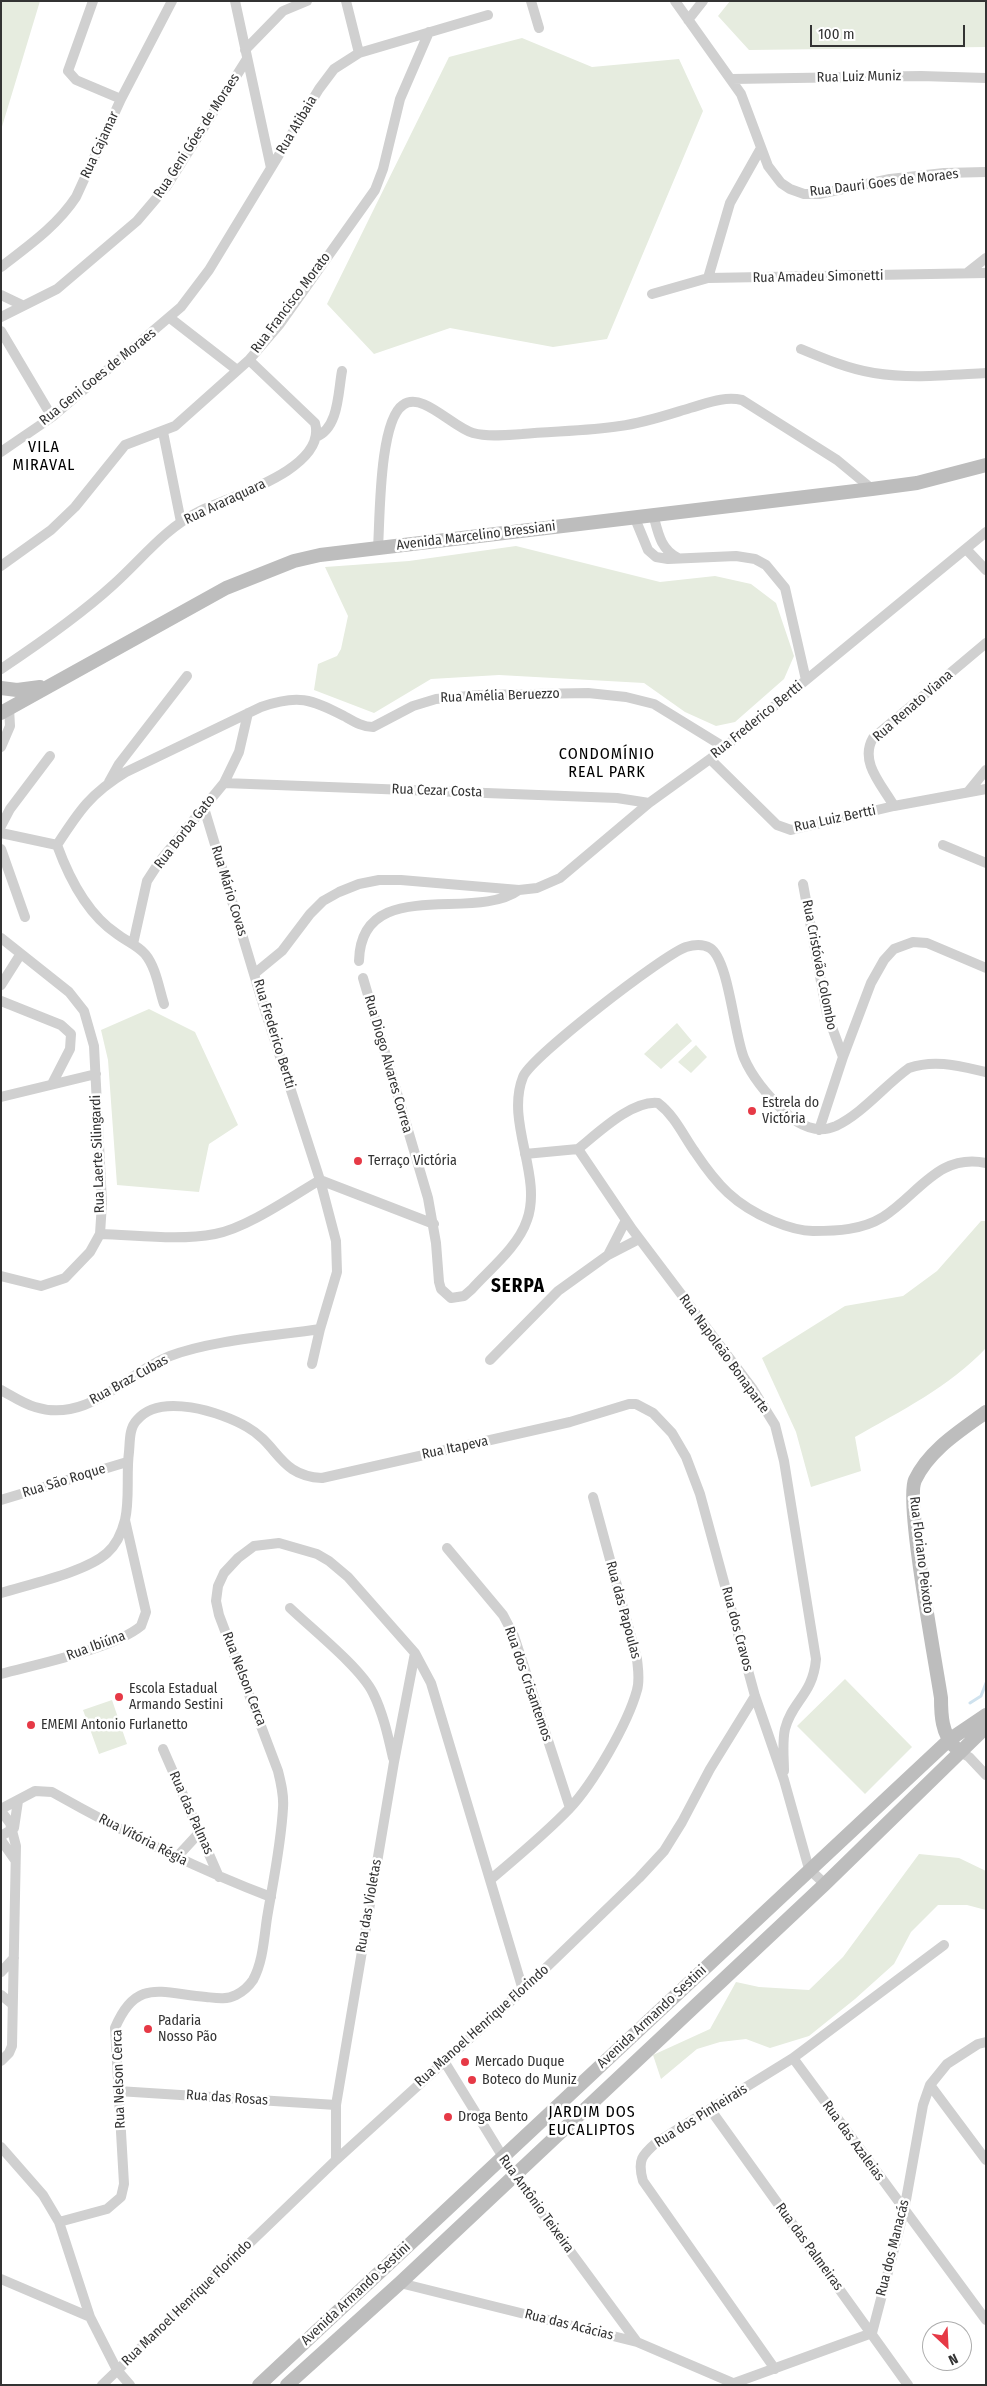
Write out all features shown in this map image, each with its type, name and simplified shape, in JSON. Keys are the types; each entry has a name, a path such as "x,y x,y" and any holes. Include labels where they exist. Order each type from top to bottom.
{"street":[{"path":"93,1 69,67 69,74 76,80 122,99"},
{"name":"Rua Cajamar","path":"1,267 53,225 66,211 82,185 122,99 172,1"},
{"path":"236,1 271,168"},
{"name":"Rua Geni Góes de Moraes","path":"1,318 22,305 57,289 136,222 153,204 246,55 271,21 292,6 307,1"},
{"path":"346,1 359,53"},
{"path":"531,1 540,28"},
{"name":"Rua Dauri Goes de Moraes","path":"675,1 732,79 748,109 768,166 781,183 804,194 820,194 899,178 944,173 986,172"},
{"path":"688,20 703,1"},
{"name":"Rua Atibaia","path":"170,318 206,275 319,89 334,70 359,53 488,15"},
{"name":"Rua Francisco Morato","path":"1,566 50,530 75,507 125,444 163,432 182,421 249,360 278,325 375,190 383,169 400,99 429,32"},
{"name":"Rua Luiz Muniz","path":"732,79 921,76 986,78"},
{"path":"708,278 730,203 761,148"},
{"path":"967,273 986,258"},
{"name":"Rua Amadeu Simonetti","path":"652,294 708,278 986,273"},
{"path":"1,295 22,305"},
{"path":"170,318 237,370"},
{"name":"Rua Geni Goes de Moraes","path":"1,452 52,417 170,318"},
{"path":"1,331 52,417"},
{"path":"801,349 848,368 875,374 918,377 986,373"},
{"path":"249,360 311,418 316,428 316,437"},
{"name":"Rua Araraquara","path":"1,670 82,612 160,538 181,522 200,511 248,493 275,479 296,463 311,448 316,437 326,431 332,423 342,371"},
{"path":"378,548 384,454 388,431 398,408 410,402 425,404 456,426 471,433 484,436 620,426 653,420 711,402 735,398 742,400 836,460 872,489"},
{"path":"163,432 181,522"},
{"name":"Avenida Marcelino Bressiani","path":"4,709 51,686 226,588 267,570 294,561 320,555 917,483 986,465"},
{"path":"653,514 662,544 670,554 678,558"},
{"path":"634,516 643,542 651,554 661,559 736,556 755,559 766,566 786,588 806,680"},
{"name":"Rua Frederico Bertti","path":"312,1364 337,1272 336,1241 320,1180 254,974 282,951 310,914 323,901 359,884 379,880 401,880 519,890 537,888 560,878 650,803 710,759 986,532"},
{"path":"966,548 986,570"},
{"name":"Rua Renato Viana","path":"894,806 869,762 868,747 874,738 986,643"},
{"path":"57,845 89,799 108,783 119,764 187,676"},
{"path":"1,688 17,690 51,686"},
{"name":"Rua Amélia Beruezzo","path":"108,783 126,772 248,713 277,701 304,699 358,724 373,727 418,704 436,698 479,695 588,693 626,697 654,704 724,747"},
{"path":"1,747 10,726 4,709"},
{"name":"Rua Borba Gato","path":"133,944 147,882 160,861 224,783 239,752 248,713"},
{"path":"1,826 10,809 50,756"},
{"name":"Rua Luiz Bertti","path":"710,759 762,811 785,829 798,829 894,806 986,789"},
{"path":"968,792 986,770"},
{"name":"Rua Cezar Costa","path":"224,783 617,798 650,803"},
{"name":"Rua Mário Covas","path":"204,808 254,974"},
{"path":"1,833 57,845"},
{"path":"57,845 66,870 87,902 106,926 145,954 164,1004"},
{"path":"943,845 986,863"},
{"path":"1,849 25,916"},
{"name":"Rua Cristóvão Colombo","path":"802,884 827,1014 842,1057"},
{"name":"Rua Frederico Bertti","path":"359,961 362,937 369,927 390,912 422,905 499,900 519,890"},
{"name":"Rua Laerte Silingardi","path":"1,938 50,976 79,1002 90,1026 96,1074 102,1203 100,1234"},
{"path":"819,1130 842,1057 871,983 884,960 894,949 913,942 927,943 986,968"},
{"path":"986,1072 934,1062 909,1068 846,1119 830,1128 819,1130 805,1126 792,1118 775,1102 753,1076 743,1056 720,962 708,947 697,945 674,953 641,975 529,1068 520,1088 519,1111 525,1154 578,1149 630,1110 642,1104 658,1103 671,1114 721,1188 735,1201 753,1213 783,1225 810,1231 842,1231 864,1225 882,1217 904,1202 950,1164 962,1161 986,1163"},
{"path":"1,985 20,954"},
{"name":"Rua Diogo Alvares Correa","path":"363,978 434,1224 436,1266 441,1289 451,1298 458,1298 472,1289 516,1240 527,1223 530,1210 530,1192 525,1154"},
{"path":"1,1001 61,1024 71,1034 70,1049 52,1084"},
{"path":"1,1097 96,1074"},
{"name":"Rua Napoleão Bonaparte","path":"578,1149 639,1239 752,1388 770,1417 780,1439 816,1659 815,1675 810,1688 785,1728 784,1780"},
{"path":"1,1276 41,1286 54,1283 65,1278 79,1266 90,1252 100,1234 189,1236 216,1234 234,1228 320,1180 434,1224"},
{"path":"608,1255 626,1220"},
{"path":"490,1360 548,1300 578,1275 608,1255 639,1239"},
{"name":"Rua Braz Cubas","path":"1,1390 36,1408 68,1410 106,1394 170,1356 198,1348 320,1329"},
{"name":"Rua dos Cravos","path":"618,1406 636,1404 653,1413 672,1433 686,1457 700,1494 755,1696 784,1780 809,1869"},
{"name":"Rua Itapeva","path":"127,1462 132,1428 136,1420 154,1409 170,1405 184,1406 217,1414 246,1426 262,1437 292,1469 308,1477 322,1478 570,1422 618,1406"},
{"name":"Rua Floriano Peixoto","path":"965,1752 953,1736 941,1698 915,1522 914,1482 931,1457 986,1412"},
{"path":"1,1592 83,1567 100,1559 108,1552 117,1540 125,1520 127,1462"},
{"name":"Rua São Roque","path":"2,1497 127,1462"},
{"name":"Rua das Papoulas","path":"490,1880 570,1808 593,1777 622,1724 637,1690 639,1676 637,1659 593,1498"},
{"name":"Rua Ibiúna","path":"1,1674 120,1639 141,1626 146,1612 125,1520"},
{"name":"Rua Nelson Cerca","path":"59,2222 108,2209 121,2197 124,2184 115,2028 130,2000 138,1994 151,1992 224,1999 236,1995 253,1980 261,1956 283,1808 282,1789 278,1771 219,1615 216,1601 218,1586 224,1573 238,1558 254,1546 266,1543 279,1543 316,1554 348,1577 415,1653 431,1683 523,1990"},
{"name":"Rua dos Crisantemos","path":"447,1548 503,1615 514,1636 570,1808"},
{"path":"290,1608 361,1675 372,1691 383,1717 394,1762"},
{"name":"Rua das Violetas","path":"336,2160 336,2105 394,1762 415,1653"},
{"name":"Rua Manoel Henrique Florindo","path":"102,2385 336,2160 523,1990 664,1851 682,1822 710,1769 755,1696"},
{"name":"Avenida Armando Sestini","path":"259,2385 953,1736 986,1715"},
{"name":"Avenida Armando Sestini","path":"287,2385 400,2282 825,1884 965,1752 986,1727"},
{"name":"Rua das Palmas","path":"163,1749 218,1878"},
{"path":"965,1752 986,1775"},
{"name":"Rua Vitória Régia","path":"1,2061 9,2053 12,2046 11,2003 14,1958 16,1846 7,1817 1,1810 35,1791 52,1792 176,1858 218,1878 271,1896"},
{"name":"Rua Vitória Régia","path":"12,1830 18,1801"},
{"path":"12,1830 1,1838 15,1860"},
{"path":"176,1858 199,1834"},
{"path":"809,1869 825,1884"},
{"name":"Rua dos Pinheirais","path":"775,2369 643,2181 640,2160 657,2142 793,2058 944,1945"},
{"path":"1,1972 14,1958"},
{"path":"1,1994 11,2003"},
{"path":"1,2011 12,2021"},
{"name":"Rua dos Manacás","path":"872,2333 904,2211 923,2106 930,2085 947,2064 978,2044 986,2042"},
{"name":"Rua das Azaleias","path":"793,2058 986,2320"},
{"name":"Rua Antônio Teixeira","path":"444,2060 502,2158 637,2342"},
{"path":"930,2085 986,2160"},
{"name":"Rua das Rosas","path":"118,2091 336,2105"},
{"name":"Rua das Palmeiras","path":"710,2109 908,2385"},
{"path":"1,2147 43,2195 59,2222 90,2317 117,2370 130,2385"},
{"path":"1,2279 90,2317"},
{"name":"Rua das Acácias","path":"400,2282 637,2342 731,2384"},
{"path":"731,2384 872,2333"}],"shaded area":[{"path":"1,1 40,1 1,130"},
{"path":"730,1 986,1 986,47 749,50 718,16"},
{"path":"522,38 592,67 679,59 703,111 607,339 553,347 450,328 374,354 327,304 449,57"},
{"path":"516,546 660,582 715,576 751,584 776,603 794,656 784,679 735,722 716,726 685,712 644,683 499,675 431,679 374,713 314,690 318,664 337,656 341,649 348,616 325,567 409,561"},
{"path":"149,1009 195,1032 238,1125 209,1144 199,1192 117,1185 108,1060 101,1030"},
{"path":"677,1023 692,1041 661,1069 644,1054"},
{"path":"696,1045 707,1057 691,1073 678,1062"},
{"path":"981,1221 986,1221 986,1348 972,1362 940,1386 907,1408 855,1437 861,1471 811,1487 796,1432 762,1358 845,1306 903,1296 937,1271"},
{"path":"845,1679 912,1747 865,1794 797,1726"},
{"path":"112,1700 127,1744 99,1754 83,1710"},
{"path":"919,1854 959,1858 986,1871 986,1910 967,1905 938,1905 911,1932 894,1964 809,2036 770,2048 746,2039 720,2042 697,2049 661,2079 653,2055 710,2029 736,1982 759,1987 809,1990 843,1957"}],"waterway":[{"path":"970,1703 981,1696 986,1683"}],"place":[{"name":"Estrela do Victória","path":"752,1111"},
{"name":"Terraço Victória","path":"358,1161"},
{"name":"Escola Estadual Armando Sestini","path":"119,1697"},
{"name":"EMEMI Antonio Furlanetto","path":"31,1725"},
{"name":"Padaria Nosso Pão","path":"148,2029"},
{"name":"Mercado Duque","path":"465,2062"},
{"name":"Boteco do Muniz","path":"472,2080"},
{"name":"Droga Bento","path":"448,2117"}],"district":[{"name":"VILA MIRAVAL","path":"44,457"},
{"name":"CONDOMÍNIO REAL PARK","path":"607,764"},
{"name":"SERPA","path":"518,1287"},
{"name":"JARDIM DOS EUCALIPTOS","path":"592,2122"}]}
